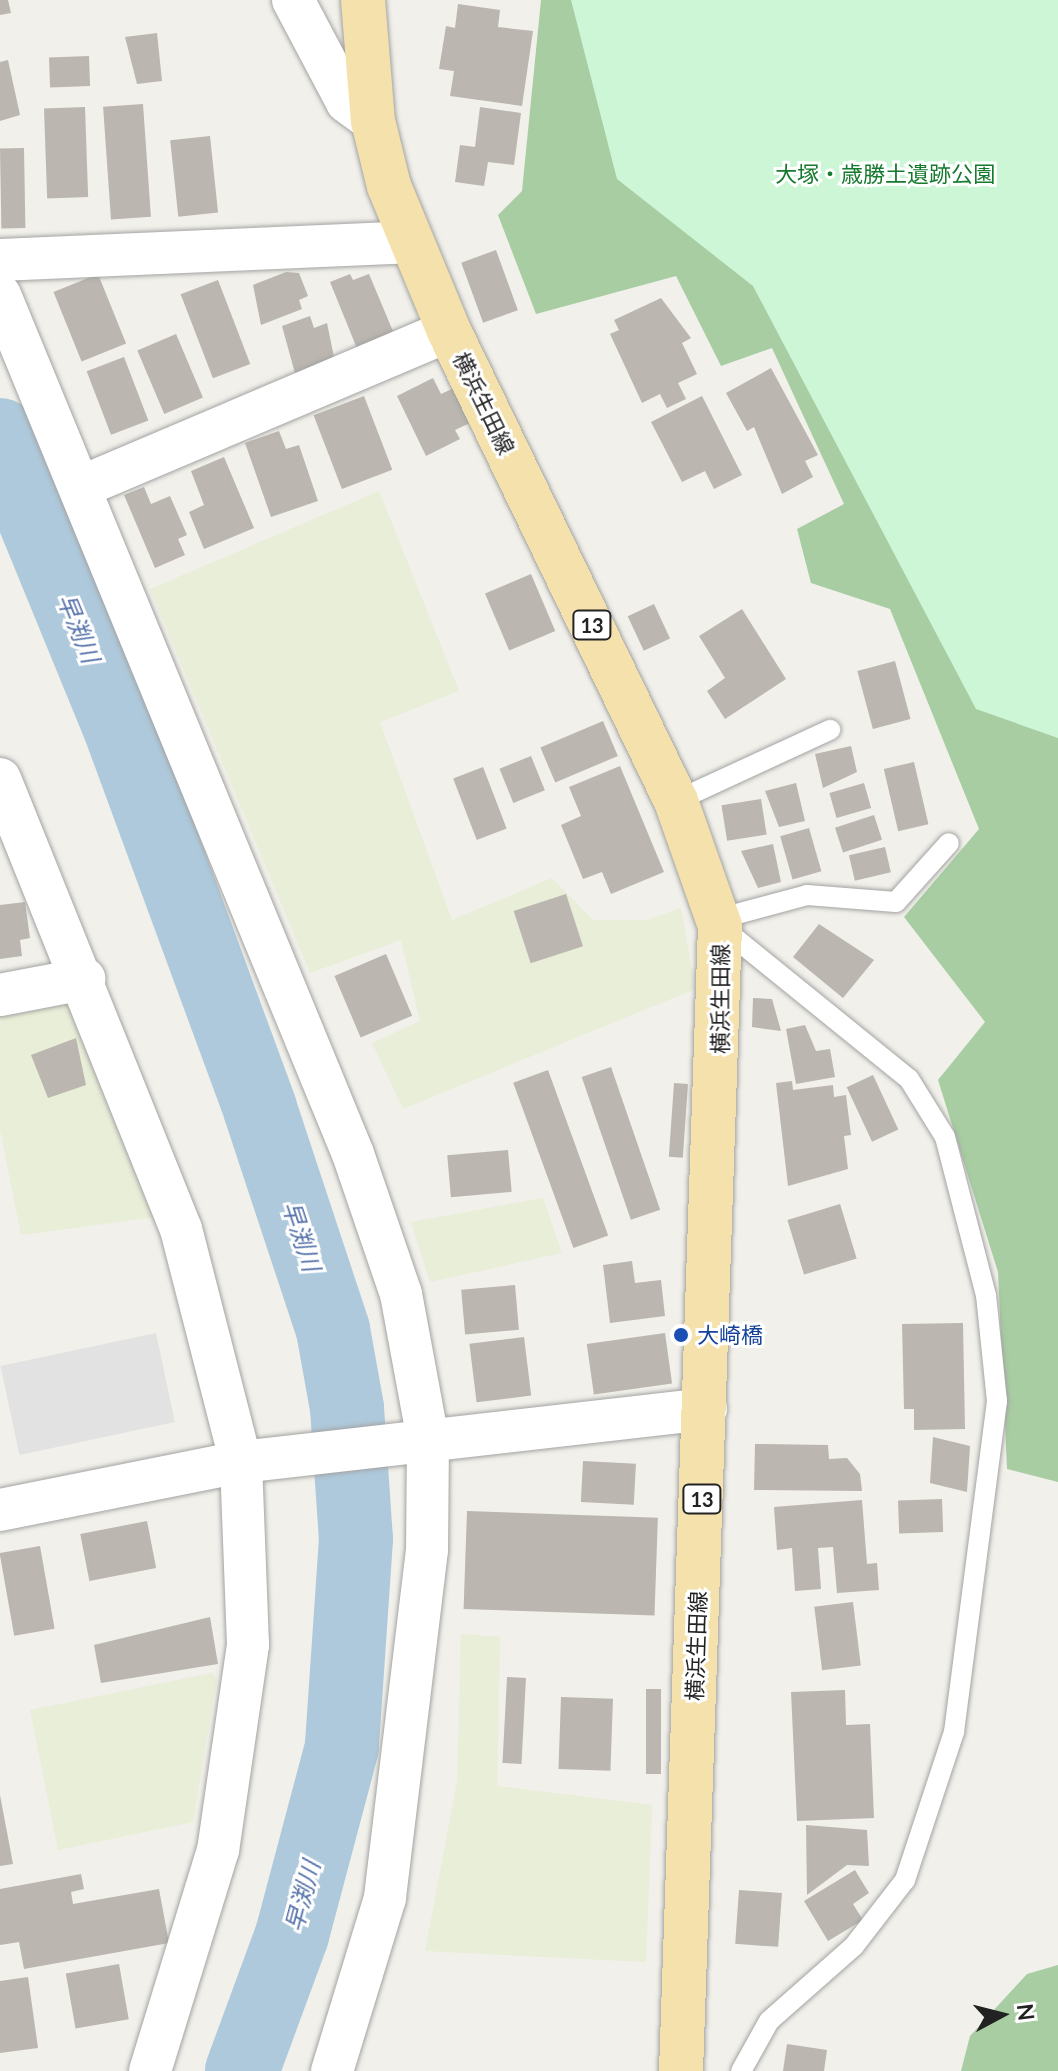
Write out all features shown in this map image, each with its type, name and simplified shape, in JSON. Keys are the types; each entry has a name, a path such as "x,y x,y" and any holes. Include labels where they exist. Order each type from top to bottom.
{"main road":[{"name":"横浜生田線","path":"363,0 373,121 411,242 449,331 676,801 719,923 706,1409 681,2071"}],"street":[{"path":"293,0 347,102 373,121"},
{"path":"0,260 411,242"},
{"path":"0,295 83,486 353,1154 401,1294 420,1440 427,1550 385,1898 332,2071"},
{"path":"83,486 449,331"},
{"path":"0,779 84,979 181,1229 248,1461 248,1645 220,1834 150,2071"},
{"path":"0,995 84,979"},
{"path":"0,1510 248,1461 706,1409"}],"lane":[{"path":"676,801 830,730"},
{"path":"719,923 807,895 896,902 949,843"},
{"path":"719,923 909,1079 945,1137 986,1295 997,1401 954,1732 905,1880 854,1946 769,2021 741,2071"}],"green space":[{"name":"大塚・歳勝土遺跡公園","path":"541,0 1058,0 1058,1482 1007,1469 998,1272 938,1080 985,1022 904,917 979,829 890,609 811,583 797,529 844,504 772,348 721,366 676,276 536,314 498,215 522,191"},
{"name":"大塚・歳勝土遺跡公園","path":"571,0 1058,0 1058,738 976,709 753,286 617,179"},
{"path":"379,491 459,691 380,722 452,920 552,878 593,920 647,920 681,908 695,989 403,1109 372,1043 420,1021 401,940 310,973 150,589"},
{"path":"69,997 156,1217 21,1235 0,1129 0,1006"},
{"path":"543,1198 562,1253 430,1282 411,1222"},
{"path":"461,1634 500,1637 497,1786 652,1805 646,1962 425,1951 457,1782"},
{"path":"212,1673 217,1678 193,1822 58,1850 30,1710"},
{"path":"1058,1965 1058,2071 961,2071 970,2036 1027,1974"}],"shaded area":[{"path":"156,1333 175,1422 19,1455 0,1366"}],"building":[{"path":"0,0 8,0 11,13 0,15"},
{"path":"458,4 500,10 498,27 533,31 522,106 450,96 454,71 439,69 446,26 455,28"},
{"path":"157,33 162,81 137,84 125,37"},
{"path":"89,56 90,86 50,87 49,57"},
{"path":"8,60 20,115 0,121 0,62"},
{"path":"143,104 151,217 111,220 103,107"},
{"path":"85,107 88,197 47,198 44,108"},
{"path":"480,107 521,113 514,165 488,162 484,186 455,182 460,145 475,147"},
{"path":"210,136 218,213 178,217 170,140"},
{"path":"0,148 24,148 25,228 1,228"},
{"path":"496,250 518,310 483,323 461,263"},
{"path":"286,272 299,273 308,296 299,300 302,309 261,325 253,285"},
{"path":"98,274 126,344 82,362 53,292"},
{"path":"350,274 353,280 369,274 395,336 358,351 330,282"},
{"path":"218,280 250,364 213,378 181,294"},
{"path":"661,298 691,338 682,343 697,374 678,383 686,399 667,408 660,394 642,403 610,334 619,330 614,320"},
{"path":"310,316 314,328 327,323 335,362 296,377 282,326"},
{"path":"176,334 203,398 164,414 137,350"},
{"path":"124,357 148,420 111,435 87,371"},
{"path":"771,368 818,455 805,461 813,477 782,494 754,427 747,431 726,393"},
{"path":"433,378 441,394 454,388 470,423 455,430 460,439 426,456 397,396"},
{"path":"364,396 392,470 342,489 314,415"},
{"path":"702,396 742,475 714,489 705,471 682,482 651,422"},
{"path":"279,431 286,449 299,445 318,501 271,517 245,443"},
{"path":"224,457 254,528 204,549 189,512 204,505 191,471"},
{"path":"144,487 151,504 170,496 187,535 178,539 185,555 155,568 124,495"},
{"path":"531,574 555,631 509,651 485,594"},
{"path":"654,604 670,638 644,651 628,616"},
{"path":"742,609 786,679 725,719 707,691 725,678 699,636"},
{"path":"895,661 911,719 873,729 857,671"},
{"path":"603,721 618,756 555,783 540,748"},
{"path":"851,746 857,772 823,788 815,754"},
{"path":"531,756 545,790 513,803 499,769"},
{"path":"914,762 928,824 898,831 884,769"},
{"path":"620,766 664,872 611,894 602,872 583,879 561,825 581,816 569,787"},
{"path":"483,767 507,829 477,840 453,778"},
{"path":"796,783 805,821 779,827 765,791"},
{"path":"864,783 871,808 837,818 829,793"},
{"path":"761,799 767,835 727,841 721,805"},
{"path":"874,815 882,840 843,852 835,828"},
{"path":"809,828 821,871 793,880 780,836"},
{"path":"773,844 781,882 758,888 741,851"},
{"path":"885,847 891,872 855,881 849,855"},
{"path":"566,894 583,946 531,963 514,911"},
{"path":"25,902 30,938 20,940 22,956 0,959 0,905"},
{"path":"819,924 874,960 843,998 793,957"},
{"path":"386,954 412,1016 361,1038 334,976"},
{"path":"753,998 772,999 781,1031 752,1027"},
{"path":"805,1025 816,1051 830,1049 835,1077 796,1084 786,1029"},
{"path":"76,1038 86,1085 48,1098 31,1055"},
{"path":"611,1067 660,1210 631,1220 582,1077"},
{"path":"548,1070 608,1235 573,1248 513,1083"},
{"path":"873,1075 898,1129 872,1142 847,1087"},
{"path":"792,1081 793,1090 833,1085 834,1097 846,1095 851,1135 844,1136 848,1169 788,1186 776,1083"},
{"path":"674,1083 688,1084 683,1158 669,1157"},
{"path":"508,1150 512,1192 451,1197 447,1155"},
{"path":"840,1204 857,1259 804,1275 787,1220"},
{"path":"632,1261 635,1283 661,1280 665,1316 610,1323 603,1265"},
{"path":"515,1285 519,1330 465,1335 461,1290"},
{"path":"963,1323 965,1429 914,1430 914,1409 904,1409 902,1324"},
{"path":"665,1333 672,1384 594,1394 587,1344"},
{"path":"524,1337 531,1396 477,1402 469,1344"},
{"path":"933,1437 970,1446 967,1492 930,1483"},
{"path":"755,1444 828,1445 829,1459 847,1458 860,1474 862,1491 754,1490"},
{"path":"583,1461 636,1464 634,1505 581,1502"},
{"path":"942,1499 943,1532 899,1534 898,1501"},
{"path":"862,1500 867,1564 877,1563 879,1590 837,1593 833,1547 818,1548 821,1589 795,1591 792,1548 777,1550 774,1507"},
{"path":"467,1511 658,1518 654,1616 464,1609"},
{"path":"147,1521 156,1568 89,1581 80,1534"},
{"path":"40,1546 55,1629 14,1636 0,1553"},
{"path":"853,1602 861,1666 822,1670 814,1607"},
{"path":"210,1617 218,1664 101,1683 94,1645"},
{"path":"507,1677 526,1678 521,1764 502,1763"},
{"path":"646,1689 661,1689 661,1774 646,1774"},
{"path":"845,1690 846,1725 870,1724 874,1818 797,1821 791,1692"},
{"path":"561,1697 613,1699 610,1771 558,1769"},
{"path":"0,1795 13,1864 0,1866"},
{"path":"806,1825 867,1830 869,1866 847,1865 807,1895"},
{"path":"855,1870 869,1893 853,1904 863,1920 828,1941 804,1901"},
{"path":"81,1874 84,1889 71,1892 73,1904 159,1889 169,1943 24,1969 19,1942 0,1945 0,1889"},
{"path":"739,1890 782,1893 778,1947 735,1944"},
{"path":"119,1964 129,2019 76,2029 66,1973"},
{"path":"28,1977 38,2048 0,2053 0,1981"},
{"path":"787,2044 827,2050 824,2071 783,2071"}],"waterway":[{"name":"早渕川","path":"0,435 119,725 260,1109 333,1330 347,1408 356,1539 342,1747 292,1935 242,2071"}],"place":[{"name":"大崎橋","path":"681,1335"}]}
